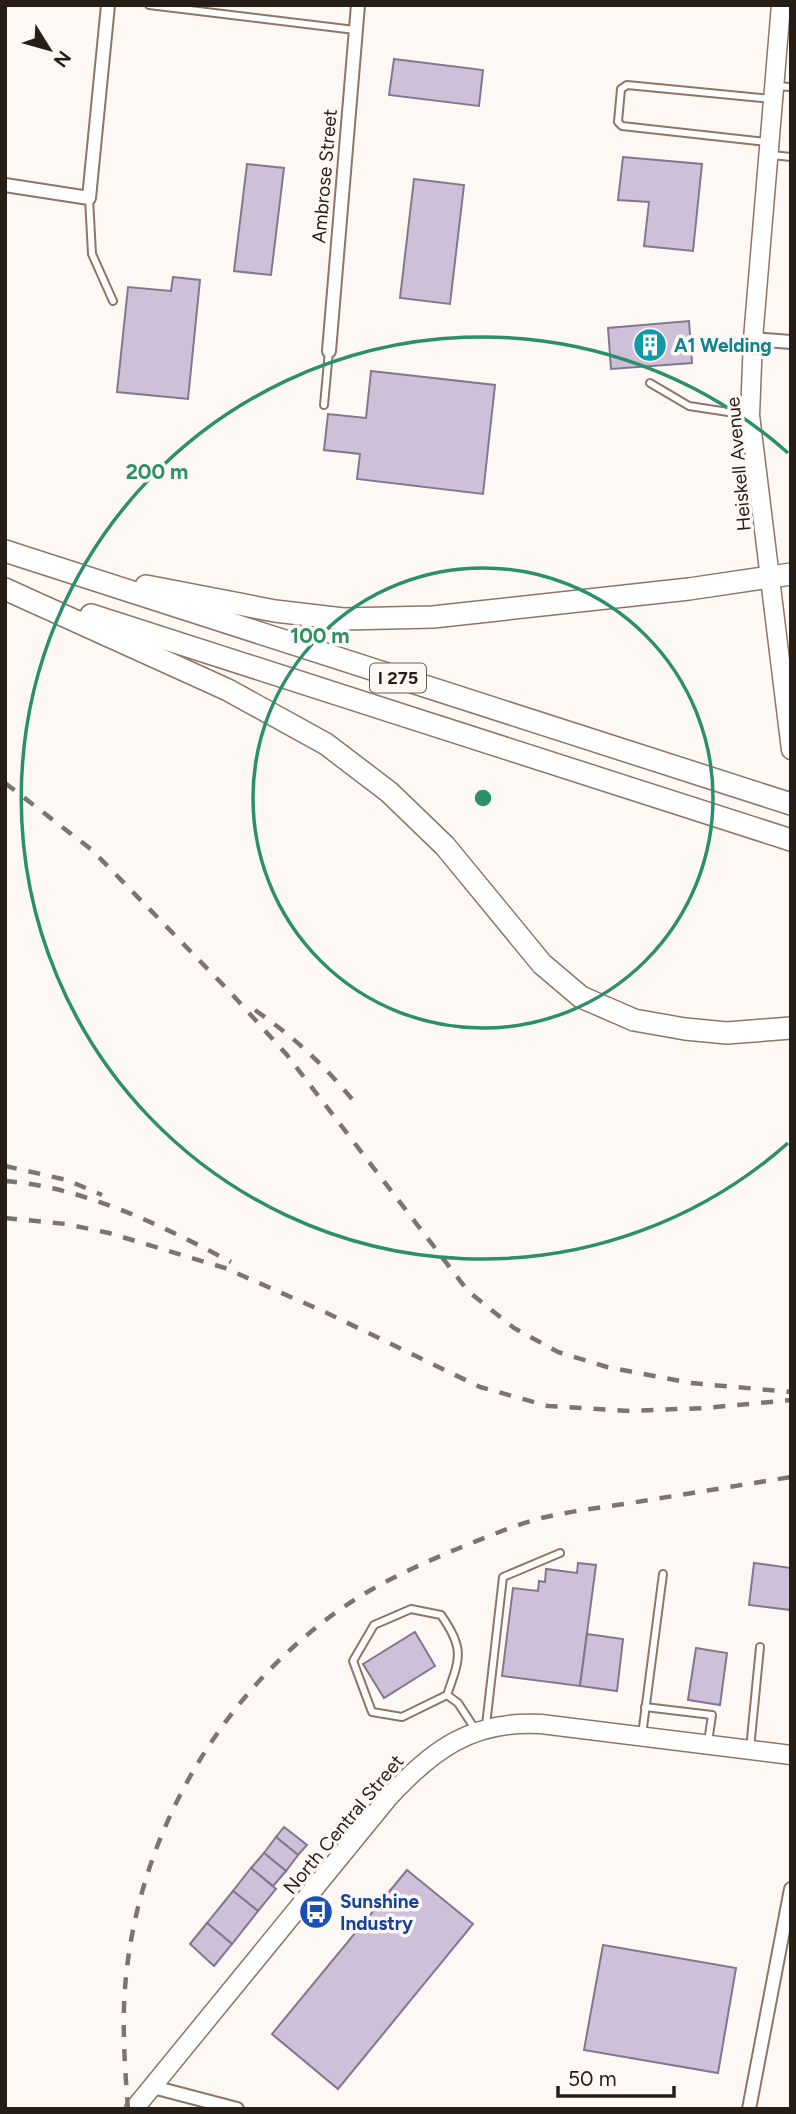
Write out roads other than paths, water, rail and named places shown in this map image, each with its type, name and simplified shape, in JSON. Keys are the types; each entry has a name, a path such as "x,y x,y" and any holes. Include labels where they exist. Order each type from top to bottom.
{"highway":[{"name":"I 275","path":"5,551 791,804"},
{"path":"68,572 275,611 343,619 433,617 689,589 781,575"},
{"path":"5,589 228,690 326,744 389,792 445,846 542,964 581,997 634,1020 685,1030 727,1033 791,1028"},
{"name":"I 275","path":"5,589 438,725 791,840"}],"main road":[{"name":"Heiskell Avenue","path":"781,5 779,91 769,148 753,339 750,415 781,575 791,750"},
{"name":"North Central Street","path":"134,2109 387,1798 440,1749 481,1730 522,1723 791,1755"},
{"path":"769,1752 791,1745"}],"street":[{"path":"5,185 89,198 108,5"},
{"name":"Ambrose Street","path":"328,351 358,5"},
{"path":"753,339 791,342"},
{"path":"748,2109 791,1889"},
{"path":"153,2087 237,2109"}],"lane":[{"path":"149,5 356,30"},
{"path":"779,91 627,85 621,89 618,122 622,126 769,148 791,156"},
{"path":"89,198 92,254 113,301"},
{"path":"324,405 328,351"},
{"path":"650,383 689,406 750,415"},
{"path":"481,1730 503,1577 560,1553"},
{"path":"642,1736 663,1574"},
{"path":"411,1609 442,1615 457,1637 458,1665 447,1695 402,1717 372,1712 353,1661 374,1625 411,1609"},
{"path":"750,1750 760,1647"},
{"path":"447,1695 458,1703 481,1730"},
{"path":"645,1707 712,1716 708,1744"}],"railway":[{"path":"5,783 92,850 230,992 287,1055 468,1291 514,1328 558,1352 607,1367 691,1383 791,1392"},
{"path":"255,1010 307,1051 352,1099"},
{"path":"5,1166 67,1180 102,1195"},
{"path":"5,1181 64,1191 122,1210 231,1262"},
{"path":"5,1218 66,1224 109,1233 225,1268 327,1313 480,1387 548,1406 631,1411 791,1400"},
{"path":"128,2109 124,2033 125,1988 132,1934 145,1882 163,1831 187,1782 215,1736 248,1693 286,1654 342,1608 389,1580 512,1527 566,1513 791,1477"}],"place":[{"name":"A1 Welding","path":"650,345"},
{"name":"Sunshine Industry","path":"316,1912"}]}
